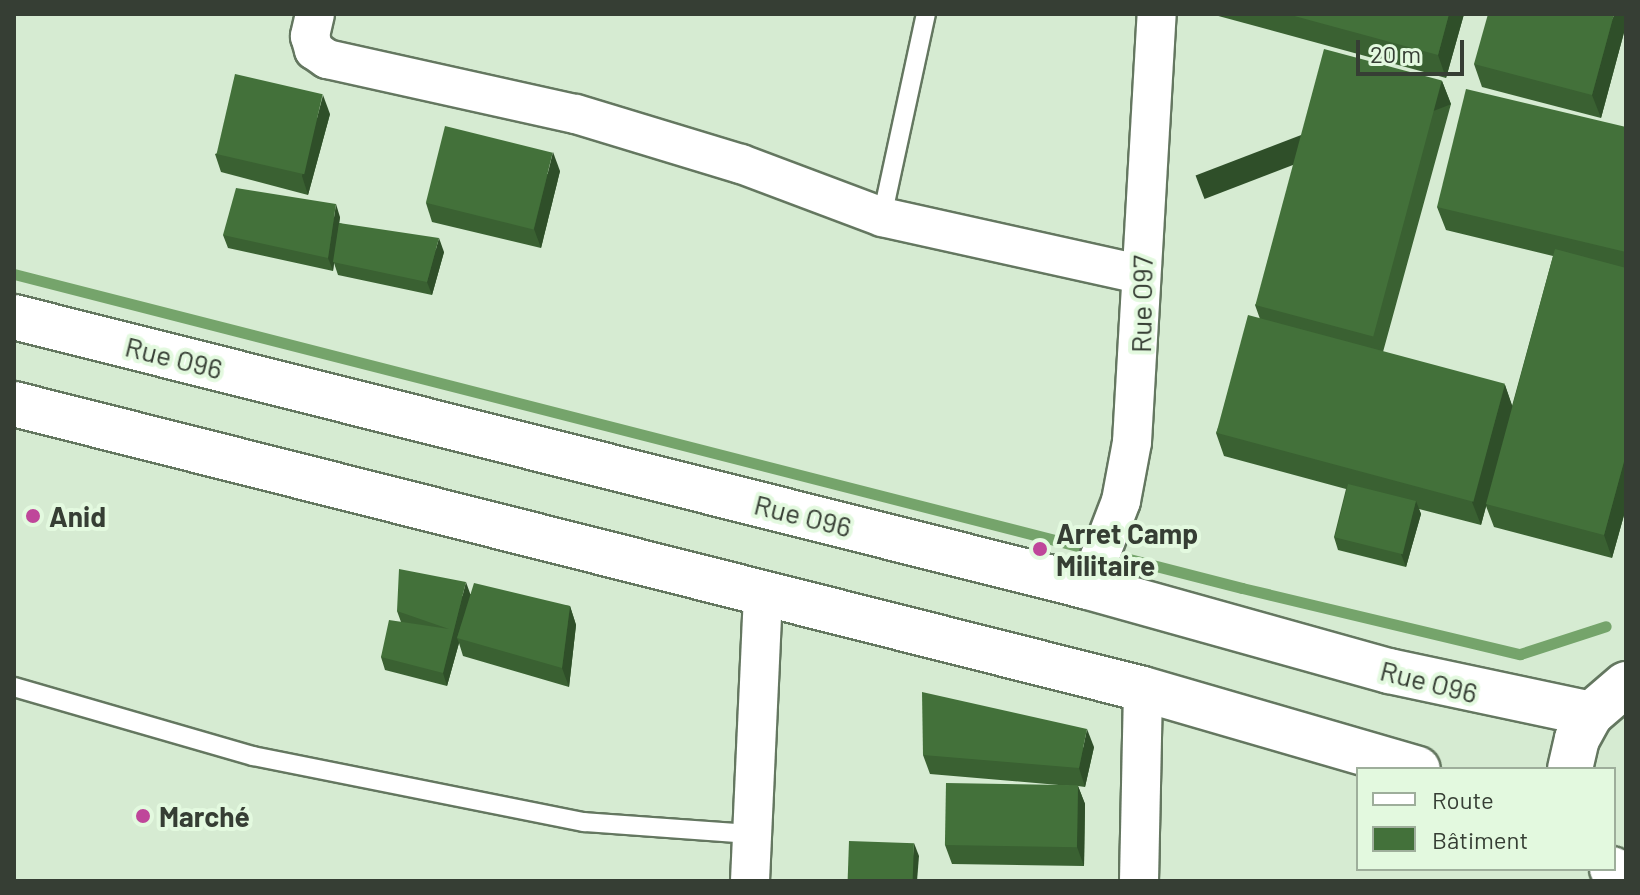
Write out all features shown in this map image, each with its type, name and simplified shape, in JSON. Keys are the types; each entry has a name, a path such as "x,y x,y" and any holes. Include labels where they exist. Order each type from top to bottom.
{"main road":[{"name":"Rue O96","path":"14,317 1088,587 1389,671 1591,714"},
{"path":"14,404 1143,689 1411,767"},
{"path":"1570,767 1577,739 1591,714 1626,684"}],"street":[{"path":"315,14 310,36 314,50 327,59 576,114 741,164 882,217 1139,274"},
{"name":"Rue O97","path":"1088,587 1121,501 1132,442 1140,365 1139,274 1157,14"},
{"path":"750,881 763,591"},
{"path":"1139,881 1143,689"}],"lane":[{"path":"882,217 926,14"},
{"path":"14,687 253,756 584,822 752,834"}],"building":[{"path":"1287,14 1449,14 1438,55"},
{"path":"1488,14 1614,14 1592,95 1474,64"},
{"path":"1324,49 1442,81 1373,337 1255,305"},
{"path":"235,74 323,94 304,174 217,154"},
{"path":"1466,89 1626,127 1626,252 1437,207"},
{"path":"445,126 553,153 534,230 426,203"},
{"path":"236,188 336,204 328,258 223,235"},
{"path":"339,223 439,238 427,282 333,262"},
{"path":"1555,249 1626,268 1626,454 1604,535 1486,504"},
{"path":"1248,315 1505,384 1473,502 1216,433"},
{"path":"1348,484 1416,501 1403,554 1335,537"},
{"path":"399,569 466,582 443,673 381,657 389,620 449,629 397,611"},
{"path":"474,583 570,606 562,668 457,638"},
{"path":"922,692 1087,729 1079,768 923,755"},
{"path":"946,783 1078,785 1077,847 945,845"},
{"path":"849,841 914,843 913,881 848,881"}],"waterway":[{"path":"14,274 1242,588 1520,654 1606,626"}],"place":[{"name":"Anid","path":"33,516"},
{"name":"Arret Camp Militaire","path":"1040,549"},
{"name":"Marché","path":"143,816"}]}
